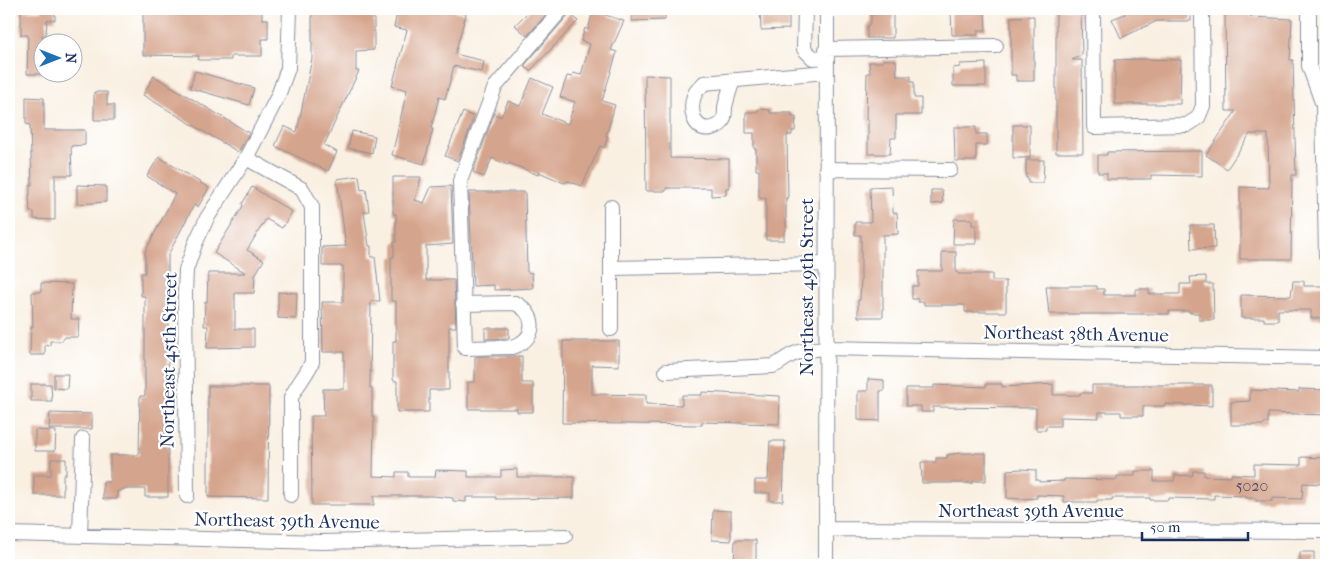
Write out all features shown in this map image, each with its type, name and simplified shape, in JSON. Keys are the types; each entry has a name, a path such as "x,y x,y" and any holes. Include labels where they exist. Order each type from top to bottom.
{"street":[{"name":"Northeast 45th Street","path":"186,496 186,270 195,244 208,218 246,158 278,96 288,68 290,9"},
{"path":"464,304 515,303 522,306 531,318 530,334 526,340 512,347 465,348 460,181 495,87 562,9"},
{"path":"805,9 804,49 814,58 826,53 996,46"},
{"name":"Northeast 49th Street","path":"826,9 826,565"},
{"path":"1092,9 1094,127 1187,126 1198,118 1203,106 1202,9"},
{"path":"1310,9 1310,66 1323,105 1326,256"},
{"path":"733,80 826,72"},
{"path":"246,158 302,189 312,206 312,362 307,374 296,384 291,398 291,494"},
{"path":"826,169 950,170"},
{"path":"611,207 611,328"},
{"path":"611,268 826,264"},
{"name":"Northeast 38th Avenue","path":"666,371 772,366 806,349 826,348 1326,358"},
{"path":"80,536 83,439"},
{"name":"Northeast 39th Avenue","path":"826,529 1326,531"},
{"name":"Northeast 39th Avenue","path":"9,534 322,542 566,536"}],"building":[{"path":"42,9 55,9 55,20 47,20 46,32 32,32 32,74 27,74 28,35 21,35 21,11 42,11"},
{"path":"143,9 262,9 262,19 268,19 268,39 262,39 262,56 231,56 231,60 198,60 199,56 143,55"},
{"path":"312,9 374,9 374,50 356,51 356,71 359,71 324,145 337,152 328,171 275,146 284,126 297,132 312,58"},
{"path":"398,9 434,9 445,12 445,9 466,14 455,54 484,61 482,72 454,66 445,99 439,97 424,164 392,155 407,90 392,86 407,30 394,27"},
{"path":"531,9 551,9 527,36 515,25"},
{"path":"632,9 665,9 665,20 632,21"},
{"path":"760,9 789,9 789,29 761,30"},
{"path":"871,9 893,9 893,38 867,38 867,27 871,22"},
{"path":"1056,9 1081,10 1082,55 1072,60 1082,60 1083,153 1056,153"},
{"path":"1123,9 1191,9 1191,21 1157,21 1121,38 1112,19 1125,14"},
{"path":"1225,9 1250,9 1250,17 1292,19 1290,60 1293,60 1296,175 1292,175 1291,259 1240,259 1240,187 1269,188 1268,134 1250,134 1227,169 1206,155 1236,111 1226,111"},
{"path":"593,11 624,21 611,50 617,52 602,101 615,105 606,136 608,136 604,148 600,146 582,186 568,181 564,183 539,172 538,175 492,158 484,177 473,172 494,114 501,117 508,101 520,106 532,78 553,87 542,114 568,124 575,102 560,97 567,76 572,77 573,73 581,75 590,44 581,41 585,28 588,30"},
{"path":"951,12 985,12 986,30 978,30 978,35 952,35"},
{"path":"570,13 578,21 530,71 524,66"},
{"path":"1034,16 1034,81 1016,81 1016,75 1011,75 1011,17"},
{"path":"883,60 896,60 897,76 911,76 911,82 914,82 914,98 921,98 921,115 896,115 896,138 891,138 890,154 868,154 868,120 866,120 867,73 870,73 869,62 883,62"},
{"path":"1115,60 1181,60 1180,104 1115,104"},
{"path":"986,63 986,86 953,86 953,68 960,67 960,64"},
{"path":"195,71 254,88 249,105 190,88"},
{"path":"645,75 670,76 670,158 729,159 729,188 726,188 726,195 711,196 711,188 666,188 666,191 646,191"},
{"path":"154,76 249,133 238,152 143,95"},
{"path":"94,92 107,92 107,105 114,105 114,120 94,120"},
{"path":"26,97 44,98 44,130 85,130 85,145 71,146 72,175 55,175 55,220 34,219 34,212 30,212 29,195 30,185 32,185 30,125 26,124"},
{"path":"758,109 770,110 770,113 792,113 792,117 796,117 795,131 792,131 792,135 787,135 788,198 786,198 786,231 784,231 784,240 766,240 766,198 759,198 759,170 756,170 754,133 746,133 746,112 758,112"},
{"path":"463,112 474,117 458,161 445,156"},
{"path":"1013,125 1030,125 1030,158 1013,158"},
{"path":"954,127 976,127 976,134 987,134 987,145 976,145 976,161 955,161"},
{"path":"352,131 375,136 372,153 348,148"},
{"path":"1202,151 1202,176 1151,175 1151,179 1107,179 1107,173 1098,173 1098,155 1107,155 1107,152"},
{"path":"159,157 209,188 198,207 194,205 168,255 168,497 145,497 145,489 121,489 121,491 117,491 117,499 103,499 103,482 110,482 110,455 139,455 140,396 145,396 145,296 141,296 141,273 145,273 145,252 175,194 147,176"},
{"path":"1026,160 1044,160 1043,183 1028,183 1028,178 1026,178"},
{"path":"359,176 361,190 366,189 369,211 364,212 369,246 371,246 371,257 375,257 380,301 371,301 370,388 372,388 372,416 374,416 373,476 396,477 396,472 408,472 408,477 435,477 436,470 468,471 468,477 501,477 501,470 517,469 517,477 574,477 574,498 496,499 496,497 466,497 466,502 453,501 453,498 433,496 374,496 374,505 312,505 311,416 324,416 323,389 344,389 344,352 323,352 322,302 343,302 343,266 322,266 322,247 346,246 337,179"},
{"path":"393,177 421,177 415,200 424,203 431,187 451,186 453,244 426,246 426,280 454,280 456,327 449,327 449,390 429,390 429,412 397,412 397,381 393,379 393,341 396,341 396,301 391,301 391,257 394,257 394,242 396,242 396,214 393,214"},
{"path":"77,185 106,186 106,202 77,204"},
{"path":"892,186 893,213 897,213 898,234 883,235 883,317 858,317 861,279 861,235 855,235 855,222 871,222 870,187"},
{"path":"252,187 292,212 282,228 266,219 247,250 264,260 255,275 254,293 235,293 235,329 254,329 254,347 207,348 208,326 204,326 208,273 246,273 214,253 243,206 242,204"},
{"path":"931,190 942,190 943,203 931,204"},
{"path":"469,192 525,192 527,272 532,273 533,288 494,290 494,285 473,286"},
{"path":"954,219 972,219 972,225 976,225 976,244 953,244"},
{"path":"1190,225 1214,225 1215,248 1191,249"},
{"path":"942,252 956,252 956,272 958,274 992,274 992,281 1006,281 1006,312 965,312 965,305 924,305 924,302 918,302 918,299 912,299 912,286 918,286 918,271 942,271"},
{"path":"1206,276 1206,284 1213,284 1214,320 1199,320 1199,313 1190,313 1190,311 1169,311 1169,314 1049,314 1046,286 1097,286 1097,289 1104,289 1104,295 1136,295 1136,289 1149,289 1149,294 1180,294 1180,284 1191,284 1190,277"},
{"path":"1293,281 1304,281 1304,286 1326,286 1326,318 1311,318 1311,310 1278,310 1278,321 1264,321 1264,318 1241,318 1241,295 1291,296"},
{"path":"41,283 72,284 71,319 79,319 78,337 65,337 62,341 50,341 50,346 45,345 45,355 30,355 31,327 33,327 32,292 41,292"},
{"path":"278,292 297,293 296,319 278,318"},
{"path":"485,328 509,328 509,338 485,339"},
{"path":"563,341 619,341 619,366 592,365 592,394 646,395 646,404 682,405 682,395 702,395 702,392 780,396 779,424 702,422 702,425 562,423"},
{"path":"522,356 522,383 533,383 533,412 517,412 517,409 468,409 468,382 475,382 475,357"},
{"path":"54,374 68,374 67,389 54,388"},
{"path":"868,379 884,380 884,391 880,391 880,421 858,420 858,391 868,391"},
{"path":"31,384 51,384 52,401 31,401"},
{"path":"986,384 1002,384 1002,387 1053,384 1053,395 1092,393 1092,385 1212,385 1212,406 1165,404 1165,406 1143,406 1143,416 1121,416 1121,412 1099,412 1099,418 1060,417 1060,426 1046,426 1046,430 1036,430 1036,408 933,407 933,412 921,412 921,406 906,406 906,388 934,388 934,385 986,387"},
{"path":"208,386 269,386 268,498 208,497"},
{"path":"1299,389 1326,390 1326,415 1268,413 1268,423 1264,423 1264,425 1231,425 1231,402 1250,401 1250,390 1299,392"},
{"path":"50,413 92,414 92,429 49,429"},
{"path":"35,430 56,431 55,451 35,451"},
{"path":"770,441 785,441 783,501 770,501 770,493 755,493 755,480 768,480"},
{"path":"986,453 986,481 973,481 973,483 922,483 921,462 936,462 936,458 947,458 947,455"},
{"path":"1301,457 1324,458 1325,465 1325,484 1303,483 1302,499 1272,498 1272,501 1256,501 1256,498 1246,498 1246,496 1214,495 1214,499 1168,498 1168,500 1150,500 1150,498 1112,498 1112,500 1097,500 1097,502 1064,502 1064,496 1037,495 1037,498 1007,498 1007,470 1036,470 1036,480 1039,480 1039,482 1064,481 1064,479 1117,480 1117,476 1135,476 1135,471 1154,471 1154,481 1174,481 1175,475 1192,476 1193,471 1204,471 1204,476 1231,477 1231,474 1254,475 1254,464 1301,465"},
{"path":"51,459 66,459 66,474 63,474 63,495 34,495 34,475 51,475"},
{"path":"713,510 731,511 731,541 712,540"},
{"path":"735,540 756,540 756,565 734,565"},
{"path":"1300,552 1314,552 1314,565 1300,565"}]}
